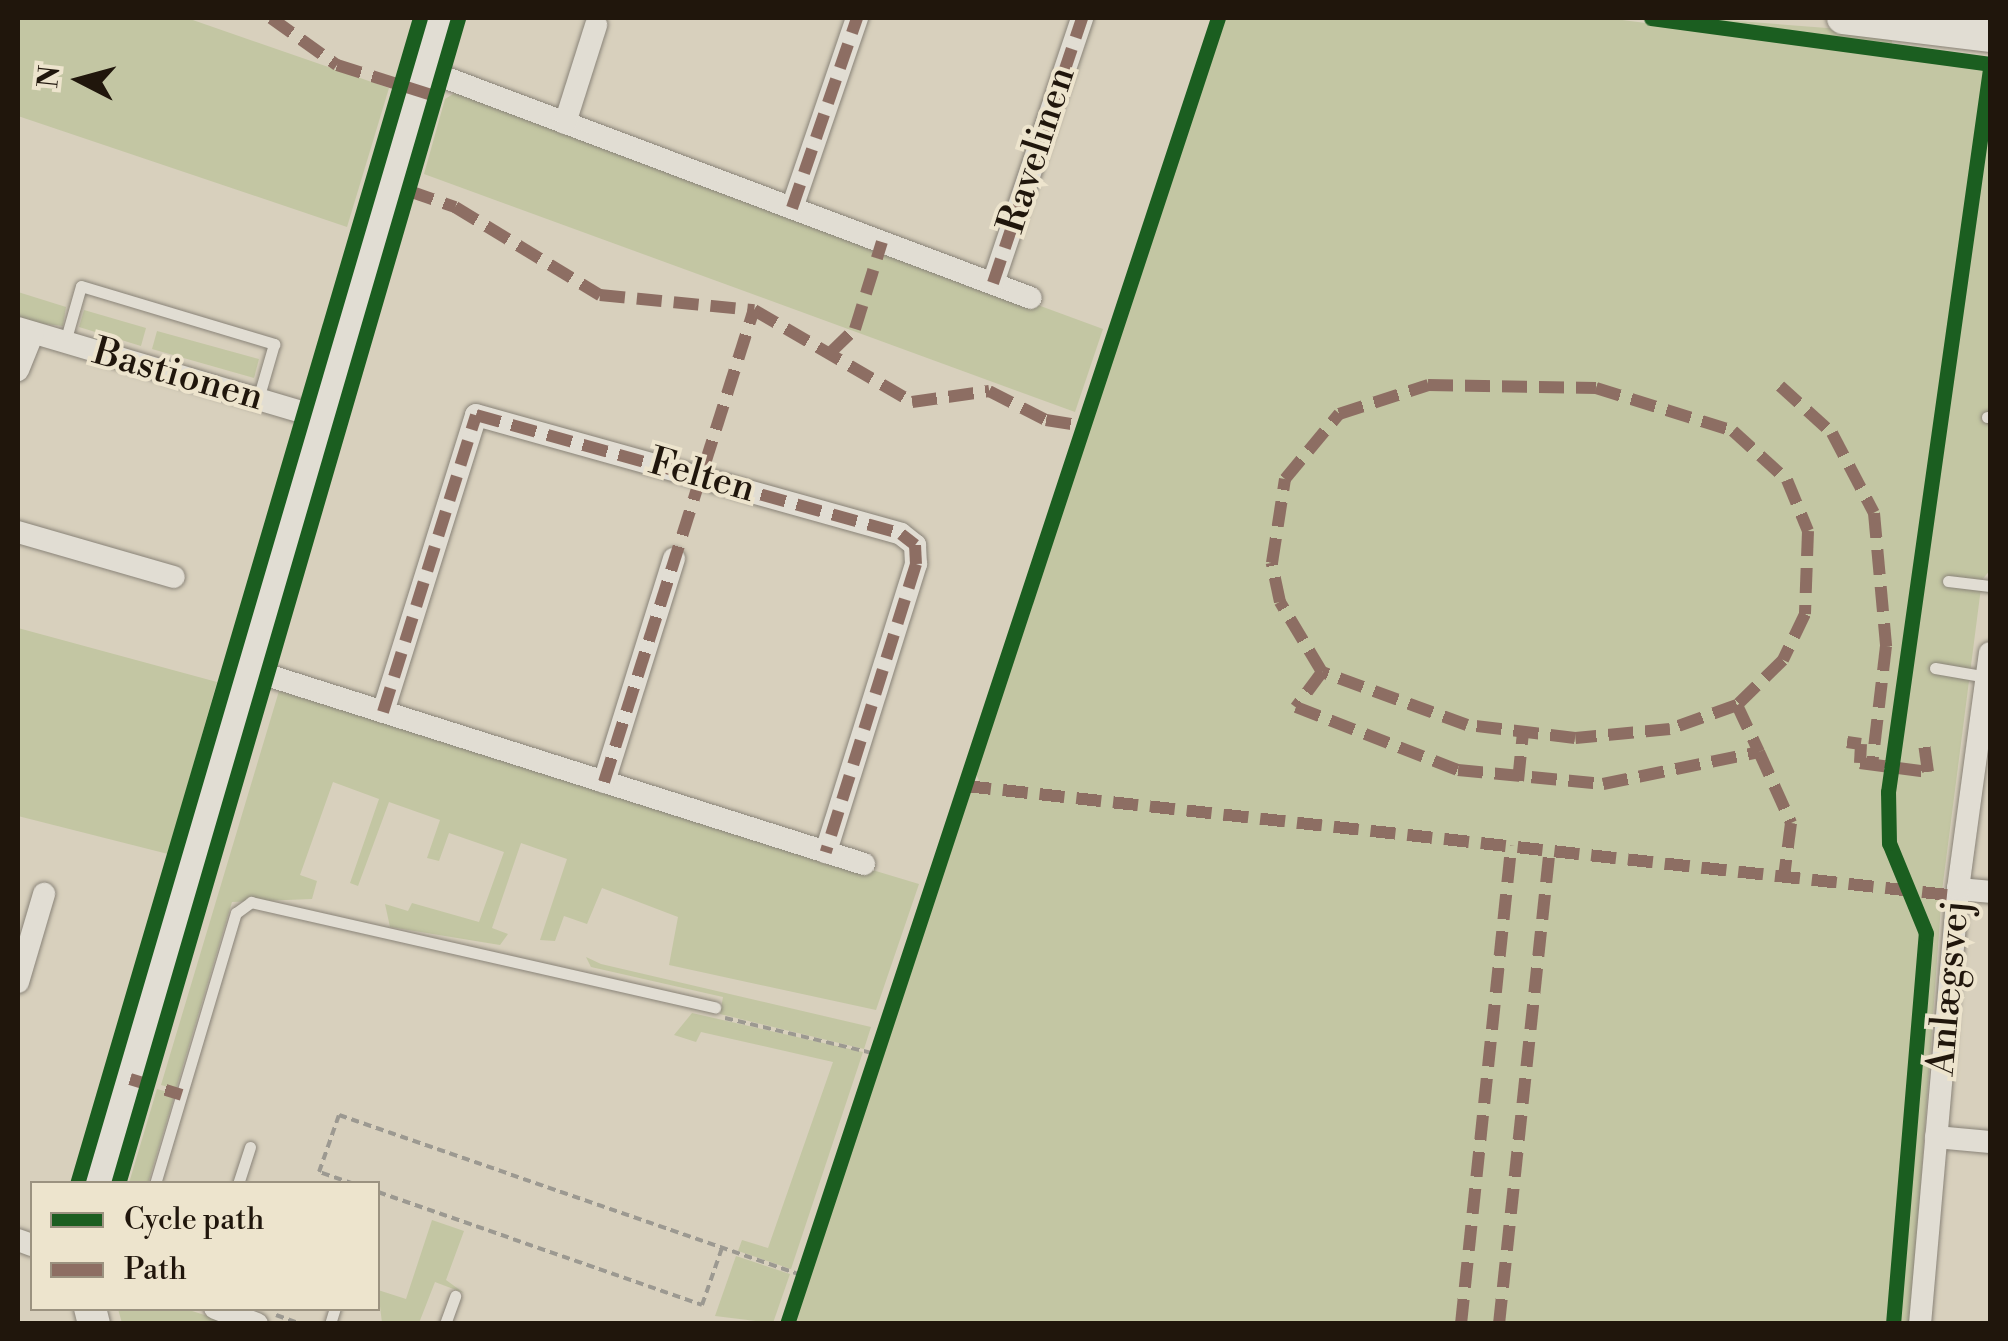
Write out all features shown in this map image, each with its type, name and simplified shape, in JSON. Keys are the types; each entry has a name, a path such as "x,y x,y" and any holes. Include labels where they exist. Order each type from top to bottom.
{"street":[{"path":"100,1181 440,18"},
{"path":"792,208 857,18"},
{"name":"Ravelinen","path":"993,284 1082,18"},
{"path":"1844,18 1904,22 1990,36"},
{"path":"565,123 596,25"},
{"name":"Ravelinen","path":"425,70 1031,298"},
{"name":"Bastionen","path":"18,370 25,331 322,418"},
{"name":"Felten","path":"383,712 476,415 901,534 915,545 916,564 826,852"},
{"path":"18,532 174,577"},
{"path":"604,782 674,559"},
{"name":"Anlægsvej","path":"1920,1324 1958,889 1989,665"},
{"path":"251,670 864,864"},
{"path":"1958,889 1990,892"},
{"path":"18,982 44,894"},
{"path":"1936,1138 1990,1142"},
{"path":"222,1311 257,1324"}],"lane":[{"path":"64,342 81,286 274,344 258,399"},
{"path":"1948,581 1990,586"},
{"path":"1935,668 1989,665"},
{"path":"156,1181 236,912 251,902 715,1007"},
{"path":"239,1181 250,1147"},
{"path":"445,1324 455,1296"}],"path":[{"path":"715,1007 717,1016 876,1054"},
{"path":"345,1181 319,1172 339,1115 803,1276"},
{"path":"380,1193 702,1304 722,1248"},
{"path":"266,1311 302,1324"}],"green space":[{"path":"18,18 187,18 389,88 347,227 18,116"},
{"path":"1225,18 1607,18 1990,68 1990,570 1982,580 1942,891 1911,1323 792,1324 966,793 981,785 974,770"},
{"path":"1699,18 1892,33 1892,44"},
{"path":"458,91 1103,329 1075,412 424,174 445,99"},
{"path":"18,292 66,307 63,326 18,321"},
{"path":"84,310 146,328 141,346 79,327"},
{"path":"157,331 259,359 254,378 152,349"},
{"path":"18,628 217,682 168,854 18,816"},
{"path":"279,691 919,884 876,1010 669,965 678,917 602,888 587,924 564,916 555,941 540,940 567,859 521,843 492,928 508,934 500,945 390,927 385,904 408,911 412,903 479,922 504,852 449,833 439,861 427,858 440,820 389,802 358,886 350,883 379,799 333,782 300,875 317,881 312,899 232,902 176,1089 161,1085"},
{"path":"586,957 601,964 871,1027 864,1049 720,1014 723,997 591,967"},
{"path":"692,1013 863,1052 791,1269 738,1251 742,1240 768,1248 833,1062 701,1032 696,1042 674,1035"},
{"path":"157,1089 175,1094 149,1181 130,1181"},
{"path":"432,1220 464,1231 446,1280 464,1293 435,1282 419,1323 382,1323 380,1291 406,1299"},
{"path":"736,1256 790,1274 773,1323 715,1316"},
{"path":"119,1311 192,1311 229,1323 122,1323"}],"marked path":[{"path":"271,18 337,65 435,96"},
{"path":"792,208 857,18"},
{"path":"993,283 1082,18"},
{"path":"409,191 455,207 600,295 754,310 912,402 989,391 1046,420 1085,426"},
{"path":"831,352 855,329 882,242"},
{"path":"604,782 754,310"},
{"path":"1737,705 1670,729 1575,738 1467,725 1322,672 1280,602 1272,563 1285,479 1339,414 1428,385 1596,388 1733,431 1787,480 1808,531 1805,614 1783,660 1737,705 1759,752"},
{"path":"1780,386 1832,433 1874,513 1886,646 1872,765"},
{"path":"383,712 476,415 901,534 915,545 916,564 826,852"},
{"path":"1322,672 1296,707 1458,770 1603,784 1759,752 1791,823 1784,877"},
{"path":"1518,781 1523,733"},
{"path":"1847,742 1861,744 1860,763 1928,772 1924,743"},
{"path":"966,786 1957,896"},
{"path":"1461,1324 1511,846"},
{"path":"1499,1324 1550,850"},
{"path":"130,1079 182,1095"}],"cycle path":[{"path":"78,1181 420,18"},
{"path":"119,1181 458,18"},
{"path":"787,1324 1218,18"},
{"path":"1651,18 1990,64"},
{"path":"1893,1324 1926,933 1889,843 1888,792 1990,69"}]}
